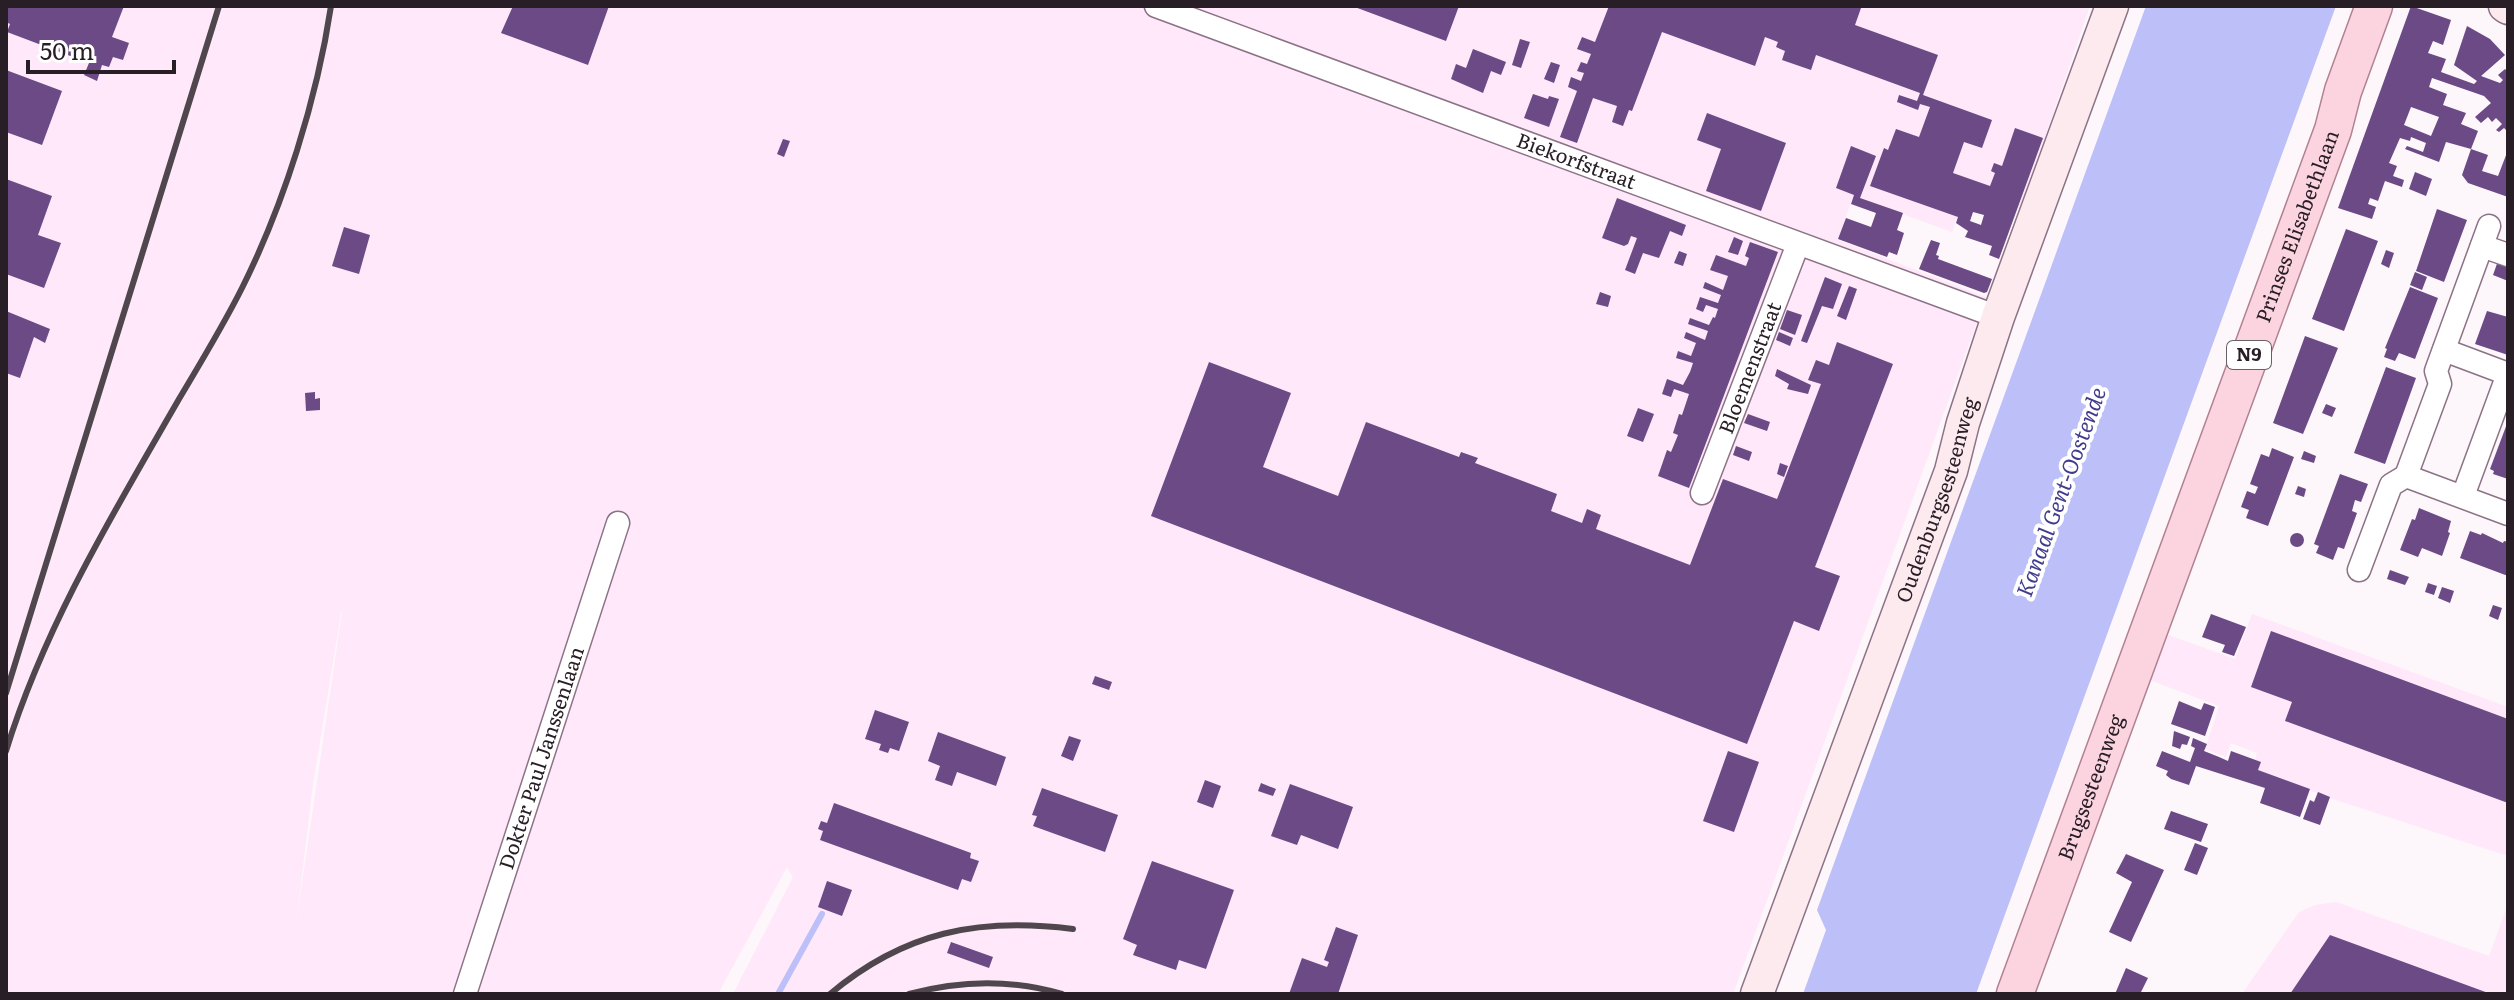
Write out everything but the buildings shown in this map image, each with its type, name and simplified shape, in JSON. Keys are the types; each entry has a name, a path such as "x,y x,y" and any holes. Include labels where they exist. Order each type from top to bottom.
{"main road":[{"name":"Prinses Elisabethlaan","path":"2166,581 2333,130 2343,91 2374,6"},
{"name":"Brugsesteenweg","path":"2015,994 2166,581"}],"street":[{"name":"Biekorfstraat","path":"1156,6 1998,317"},
{"name":"Oudenburgsesteenweg","path":"1757,994 1951,471 1963,423 1998,317 2112,6"},
{"path":"2359,570 2391,485 2406,476 2440,384 2436,371 2485,236 2508,255"},
{"name":"Bloemenstraat","path":"1702,493 1798,244"},
{"path":"2444,350 2508,374 2463,496"},
{"path":"2406,476 2508,514"},
{"name":"Dokter Paul Janssenlaan","path":"465,994 618,523"}],"shaded area":[{"path":"6,6 2090,6 2020,209 1967,189 1952,232 1853,196 1838,240 1986,297 1733,994 733,994 793,877 787,867 718,994 6,994","holes":["342,613 296,924 313,784"]},
{"path":"2252,614 2508,707 2508,856 2330,798 2258,770 2260,762 2255,760 2257,753 2231,743 2226,757 2205,749 2219,706 2144,678 2163,633 2235,659"},
{"path":"2336,902 2489,956 2508,904 2508,994 2242,994 2299,912"}],"water":[{"name":"Kanaal Gent-Oostende","path":"2146,6 2336,6 1976,994 1803,994 1826,930 1817,910"}],"waterway":[{"path":"778,994 822,914"}],"railway":[{"path":"6,693 219,6"},
{"path":"6,751 40,659 83,570 227,316 272,222 308,114 331,6"},
{"path":"830,994 886,956 944,934 1005,925 1073,929"},
{"path":"909,994 948,986 986,983 1024,986 1062,994"}]}
